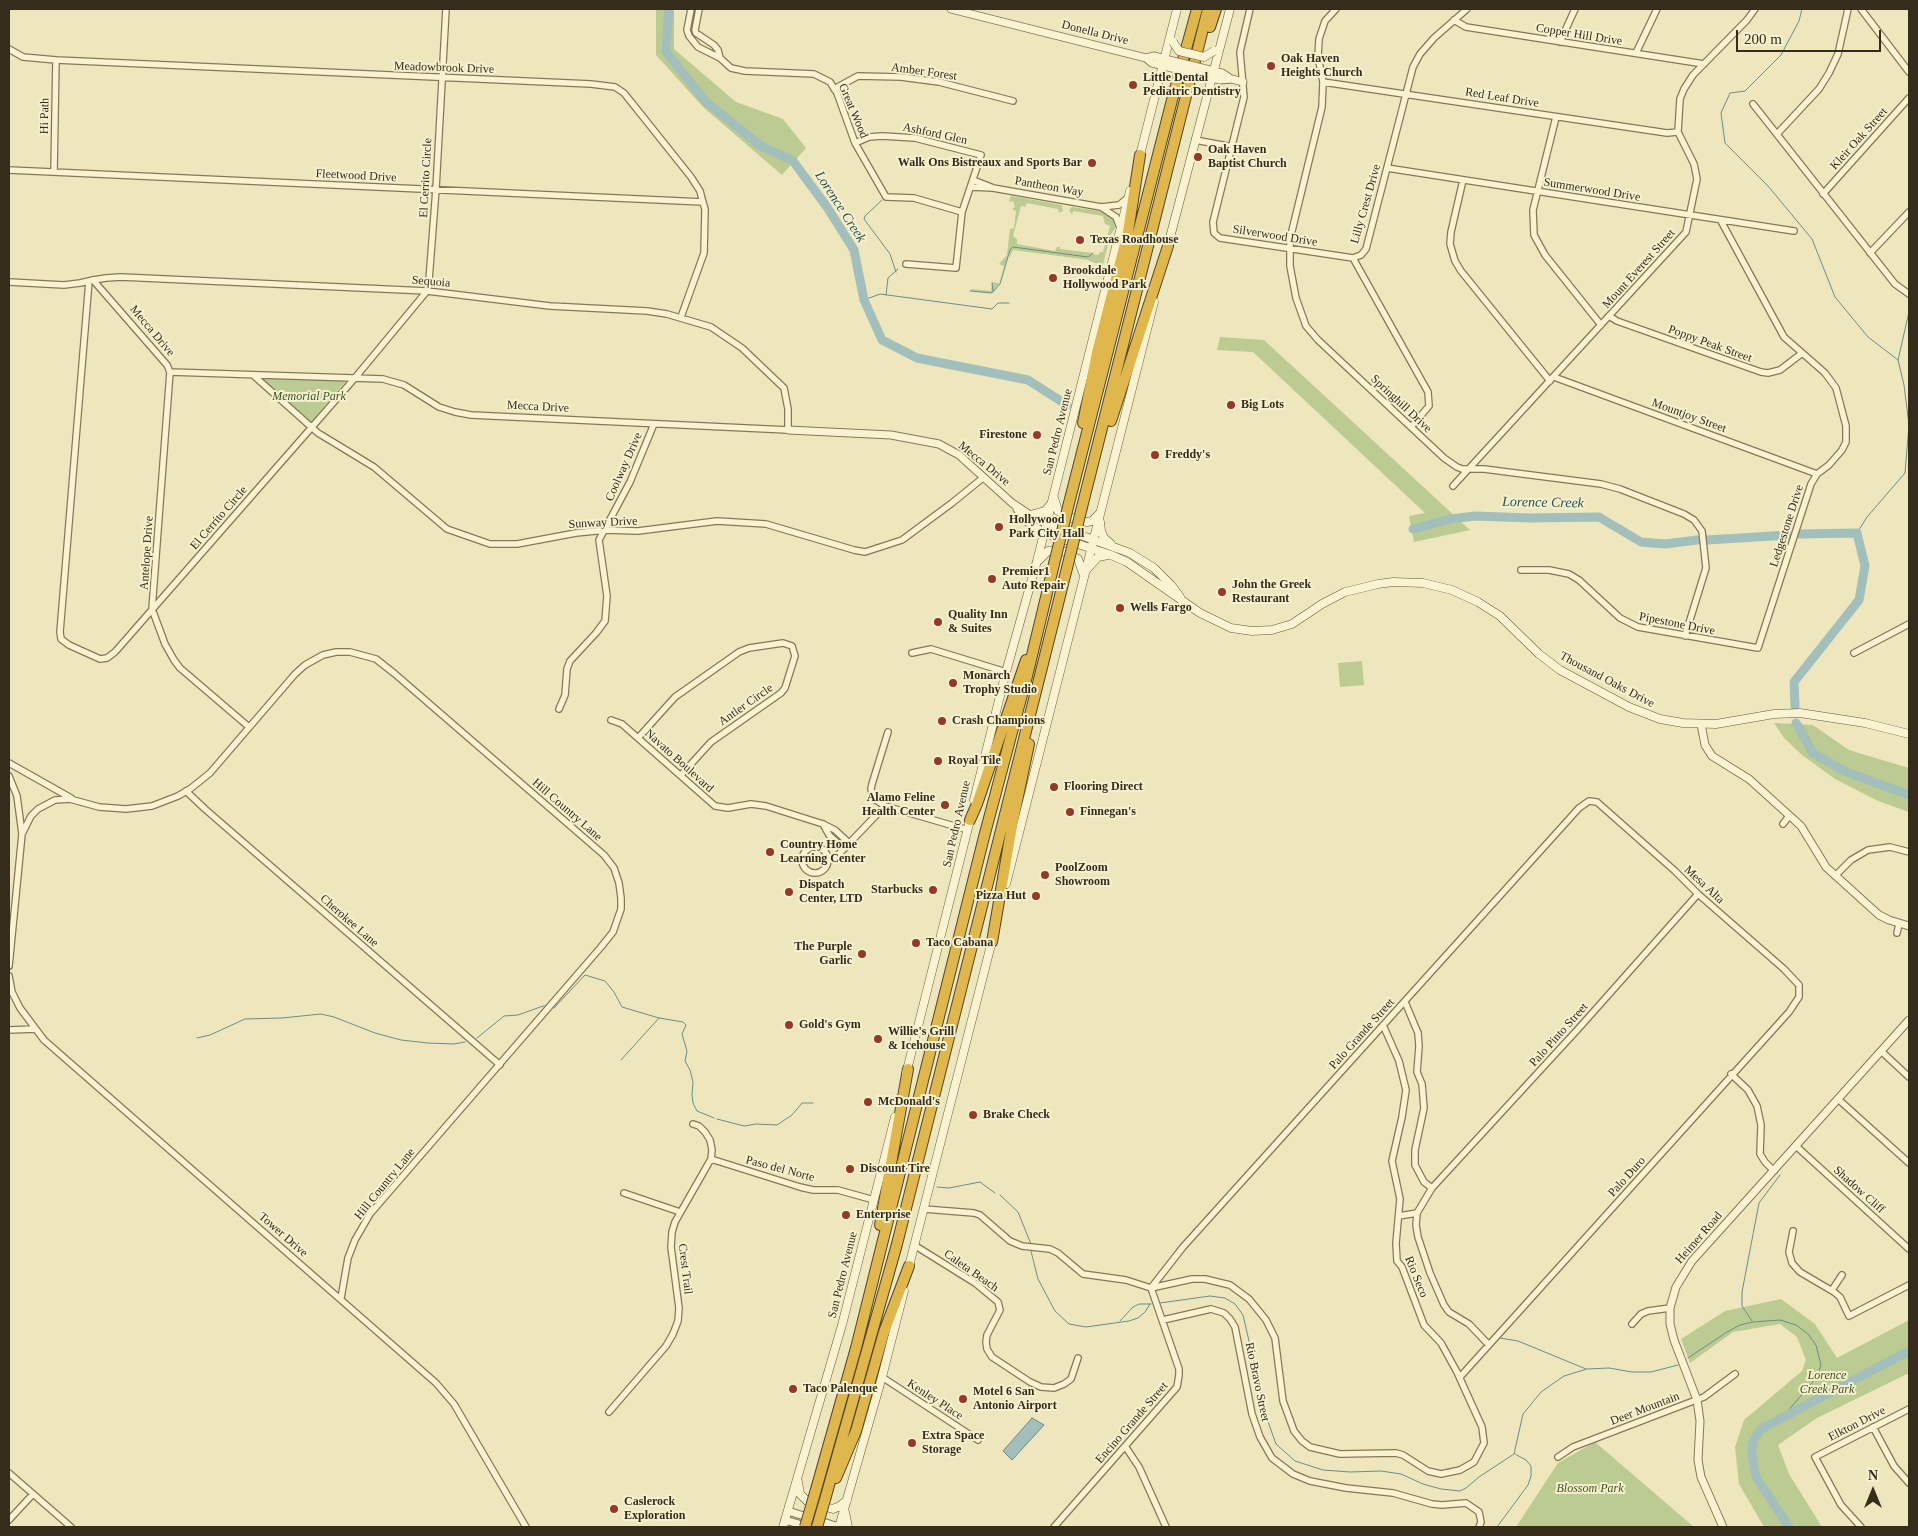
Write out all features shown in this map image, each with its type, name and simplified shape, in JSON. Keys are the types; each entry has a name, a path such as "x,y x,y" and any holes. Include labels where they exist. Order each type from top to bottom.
{"highway":[{"path":"1172,100 1190,9"},
{"path":"807,1527 856,1348 1072,490 1197,9"},
{"path":"817,1527 900,1234 1208,9"},
{"path":"1200,40 1209,29 1216,9"},
{"path":"1072,490 1077,452 1100,344 1128,232 1140,155"},
{"path":"1082,507 1168,246"},
{"path":"969,825 1021,671 1038,629"},
{"path":"992,942 1013,820 1035,717 1043,662"},
{"path":"856,1348 908,1069"},
{"path":"827,1493 838,1477 856,1431 884,1332 909,1266"}],"main road":[{"name":"San Pedro Avenue","path":"784,1524 842,1325 908,1069 1006,672 1045,533 1177,9"},
{"path":"839,1527 882,1376 1084,575 1230,9"},
{"path":"1172,26 1172,42 1179,51 1204,57 1214,51 1222,41"},
{"path":"1054,494 1056,508 1064,516 1086,522 1092,521 1100,513"},
{"path":"1030,515 1044,511 1052,502"},
{"path":"1084,575 1092,562 1098,557 1113,551 1101,531 1100,513"},
{"name":"Mecca Drive","path":"1047,523 1093,540"},
{"name":"Thousand Oaks Drive","path":"1045,533 1091,548 1130,553 1154,568 1184,602 1211,619 1231,628 1262,631 1281,628 1292,624 1332,598 1362,587 1393,582 1416,582 1467,596 1487,607 1500,616 1539,654 1560,670 1629,707 1665,721 1701,724 1724,723 1774,714 1800,713 1865,723 1909,734"},
{"name":"Thousand Oaks Drive","path":"1093,540 1113,551"},
{"path":"1036,567 1048,550 1063,551 1078,558 1084,575"},
{"path":"798,1478 800,1493 806,1501 833,1509 846,1503"},
{"path":"846,1503 845,1516 848,1527"}],"street":[{"name":"El Cerrito Circle","path":"91,280 61,613 61,639 69,645 100,659 107,658 115,652 354,379 427,291 436,189 446,9"},
{"name":"Great Wood","path":"691,9 687,30 689,36 698,47 720,58 731,68 745,71 814,74 830,82 855,143 886,197 914,198 962,212"},
{"name":"Great Wood","path":"699,9 695,30 700,36 714,45 718,50 720,58"},
{"name":"Donella Drive","path":"951,9 1146,58 1152,63 1164,62 1212,74 1222,73 1232,79 1243,82"},
{"name":"Silverwood Drive","path":"1250,9 1240,52 1244,97 1213,222 1214,233 1220,238 1353,258"},
{"name":"Springhill Drive","path":"1336,9 1326,21 1319,39 1318,57 1322,82 1322,107 1289,249 1290,266 1298,308 1311,333 1456,467 1468,470 1484,469 1602,484 1684,514 1694,520 1702,531 1706,568 1685,636"},
{"name":"Lilly Crest Drive","path":"1412,428 1429,406 1428,392 1353,258 1361,255 1366,249 1413,67 1420,54 1434,38 1468,9"},
{"path":"1560,42 1575,9"},
{"path":"1636,54 1657,9"},
{"name":"Mount Everest Street","path":"1453,486 1684,234 1697,179 1678,132 1678,111 1682,94 1694,75 1747,20 1755,9"},
{"path":"1777,134 1819,89 1829,73 1838,54 1848,9"},
{"path":"1861,9 1909,72"},
{"name":"Copper Hill Drive","path":"1454,20 1466,28 1704,64"},
{"name":"Meadowbrook Drive","path":"9,49 24,58 592,84 616,87 624,93 700,190 705,209 704,253 681,317"},
{"name":"Hi Path","path":"54,171 56,60"},
{"name":"Amber Forest","path":"834,88 858,76 901,77 939,82 1013,101"},
{"name":"Red Leaf Drive","path":"1322,82 1667,133 1678,132"},
{"name":"Kleir Oak Street","path":"1823,194 1909,98"},
{"path":"1753,104 1895,284 1909,294"},
{"path":"1556,117 1533,210 1533,224 1538,245 1545,256 1601,325"},
{"name":"Ashford Glen","path":"855,143 869,137 915,138 982,155 972,183"},
{"path":"1195,140 1233,147"},
{"name":"Summerwood Drive","path":"1387,168 1794,231"},
{"name":"Fleetwood Drive","path":"9,170 702,202"},
{"path":"1463,180 1450,232 1450,244 1455,261 1461,271 1552,379"},
{"path":"906,264 956,268 962,212 972,183"},
{"name":"Pantheon Way","path":"972,183 1101,207 1119,204 1128,198"},
{"path":"1101,207 1116,217 1120,230"},
{"path":"1870,253 1909,212"},
{"name":"Ledgestone Drive","path":"1721,221 1782,334 1801,354 1831,380 1839,396 1846,426 1846,442 1842,450 1829,465 1817,474 1811,484 1758,648"},
{"name":"Sequoia","path":"9,282 64,285 121,277 427,291 550,306 647,311 681,317 710,327 742,348 784,388 788,409 788,430"},
{"name":"Mecca Drive","path":"91,280 167,365 170,372 395,381 439,407 455,412 654,424 891,435 923,440 939,444 959,455 1012,503 1047,523"},
{"name":"Poppy Peak Street","path":"1609,316 1617,321 1761,372 1768,373 1780,370 1801,354"},
{"name":"Antelope Drive","path":"170,372 152,609 165,644 174,660 249,727"},
{"name":"Sunway Drive","path":"253,375 318,433 374,467 447,529 490,544 517,544 576,533 606,530 638,531 717,520 766,524 865,552 902,540 984,477"},
{"name":"Mountjoy Street","path":"1552,379 1817,474"},
{"name":"Coolway Drive","path":"559,709 565,695 567,669 570,661 605,621 607,596 599,540 630,482 654,424"},
{"name":"Mecca Drive","path":"1012,503 1026,522 1045,533"},
{"name":"Pipestone Drive","path":"1521,570 1564,572 1578,580 1626,622 1638,627 1758,648"},
{"path":"1854,652 1909,624"},
{"name":"Antler Circle","path":"638,738 675,697 739,652 749,648 783,643 792,646 795,656 786,688 711,742 681,775"},
{"path":"912,653 931,649 1006,672"},
{"name":"Hill Country Lane","path":"9,763 67,796 99,807 126,809 163,802 186,791 210,773 300,669 323,655 336,652 350,652 376,659 409,685 607,859 614,868 621,890 621,909 613,932 500,1065 382,1199 363,1224 348,1258 341,1298"},
{"name":"Navato Boulevard","path":"611,720 622,724 715,806 728,808 758,804 823,824 834,830 849,843"},
{"path":"1701,724 1705,745 1712,756 1749,779 1807,833 1819,858 1835,876 1873,911 1884,918 1909,926"},
{"path":"888,732 871,789 874,799 885,806 969,825"},
{"path":"9,776 17,796 22,834 9,966"},
{"name":"Cherokee Lane","path":"186,791 204,809 500,1065"},
{"name":"Hill Country Lane","path":"22,834 31,816 46,804 60,799 80,801"},
{"name":"Palo Grande Street","path":"1151,1288 1183,1247 1578,808 1589,801 1594,801"},
{"name":"Mesa Alta","path":"1594,801 1600,803 1698,894 1784,969 1799,986"},
{"path":"828,859 824,850 812,847 804,852 802,861 808,871 815,873 825,868 828,859 838,855 885,806"},
{"path":"1783,824 1789,816"},
{"path":"823,824 829,835 844,849"},
{"path":"1835,876 1851,860 1868,850 1890,847 1909,852"},
{"name":"Palo Pinto Street","path":"1432,1188 1572,1036 1698,894"},
{"path":"1897,933 1899,924"},
{"name":"Tower Drive","path":"9,976 16,1000 44,1040 436,1383 454,1404 526,1527"},
{"name":"Palo Duro","path":"1460,1377 1794,1005 1799,997 1799,986"},
{"path":"1399,1216 1417,1213 1432,1188 1424,1182 1415,1164 1415,1150 1424,1108 1422,1084 1418,1072 1418,1033 1405,1002"},
{"name":"Heimer Road","path":"1723,1527 1701,1478 1698,1460 1700,1421 1697,1400 1674,1340 1670,1324 1670,1308 1676,1287 1684,1271 1909,1020"},
{"name":"Rio Seco","path":"1383,1025 1397,1054 1406,1090 1392,1161 1400,1199 1397,1261 1402,1267 1424,1325 1441,1343 1460,1377 1483,1430 1484,1443 1474,1462"},
{"path":"9,1030 35,1029"},
{"path":"1881,1052 1909,1077"},
{"path":"1731,1074 1748,1090 1757,1106 1761,1125 1760,1154 1774,1171"},
{"path":"1838,1099 1909,1163"},
{"path":"693,1124 699,1126 706,1133 712,1145 710,1159"},
{"name":"Shadow Cliff","path":"1796,1146 1909,1249"},
{"name":"Paso del Norte","path":"710,1159 800,1187 813,1190 838,1190 874,1200"},
{"name":"Crest Trail","path":"609,1412 666,1346 676,1328 680,1308 671,1242 673,1227 710,1159"},
{"path":"624,1193 680,1212"},
{"path":"924,1209 980,1215 1010,1240 1022,1246 1050,1249 1058,1253 1084,1274 1126,1280 1151,1288"},
{"name":"Rio Seco","path":"1417,1213 1416,1225 1418,1236 1430,1273 1444,1305 1450,1312 1469,1324 1489,1345"},
{"path":"1793,1231 1788,1252 1792,1264 1800,1272 1832,1290 1844,1304 1849,1316 1909,1286"},
{"name":"Caleta Beach","path":"914,1245 975,1283 998,1302 1000,1310 987,1335 986,1342 987,1349 992,1357 1030,1382 1054,1388 1064,1384 1071,1378 1078,1358"},
{"path":"1832,1290 1842,1275"},
{"name":"Rio Bravo Street","path":"1151,1288 1192,1279 1205,1279 1230,1285 1249,1299 1266,1320 1275,1338 1283,1401 1294,1431 1310,1447 1340,1454 1396,1453 1404,1455 1434,1473 1448,1473 1460,1470 1474,1462"},
{"name":"Encino Grande Street","path":"1054,1527 1177,1387 1180,1375 1179,1369 1163,1320 1157,1310 1151,1288"},
{"path":"1632,1324 1641,1314 1648,1311 1670,1308"},
{"name":"Rio Bravo Street","path":"1163,1320 1211,1309 1224,1313 1230,1319 1235,1326 1252,1414 1260,1437 1272,1458 1293,1474 1325,1484 1393,1493 1437,1504 1470,1504 1479,1512 1479,1527"},
{"name":"Deer Mountain","path":"1558,1458 1573,1447 1704,1397 1735,1374"},
{"name":"Kenley Place","path":"882,1376 978,1440"},
{"name":"Elkton Drive","path":"1861,1527 1841,1505 1815,1457 1909,1409"},
{"path":"1873,1427 1894,1466 1909,1483"},
{"path":"1125,1446 1139,1467 1166,1527"},
{"path":"9,1473 71,1527"},
{"path":"9,1520 33,1494"},
{"path":"788,1511 839,1527"},
{"path":"784,1524 807,1527"}],"green space":[{"path":"656,9 674,9 674,49 736,102 783,119 806,148 782,175 703,107 656,55"},
{"path":"1012,196 1062,205 1063,211 1059,213 1058,209 1027,203 1025,207 1021,206 1013,236 1017,239 1017,244 1055,251 1057,247 1060,247 1060,249 1098,255 1100,252 1103,252 1110,226 1105,224 1103,216 1073,211 1072,215 1069,210 1072,207 1106,212 1114,220 1115,228 1110,236 1100,277 1094,274 1094,272 1098,272 1099,264 1089,260 1013,250 1009,259 1010,251 1013,247 1010,250 999,284 992,293 971,291 971,289 991,291 992,282 999,283 1004,266 999,264 1007,255 1010,229 1014,228 1016,211 1012,209 1015,207 1013,201 1009,202"},
{"path":"1220,337 1264,340 1470,530 1414,542 1409,516 1425,513 1253,352 1217,350"},
{"name":"Memorial Park","path":"261,377 344,380 345,382 311,422 260,379"},
{"path":"1362,661 1364,685 1340,687 1338,663"},
{"path":"1774,723 1813,725 1849,750 1909,768 1909,812 1878,801 1835,779 1802,755 1784,738"},
{"name":"Lorence Creek Park","path":"1781,1299 1815,1324 1837,1358 1909,1320 1909,1373 1817,1418 1778,1445 1789,1474 1822,1527 1764,1527 1739,1484 1735,1447 1744,1420 1802,1371 1806,1360 1797,1337 1780,1324 1733,1332 1690,1363 1681,1339 1725,1311"},
{"name":"Blossom Park","path":"1595,1442 1694,1527 1516,1527 1558,1463"}],"water":[{"path":"1032,1418 1044,1425 1012,1460 1003,1451"}],"waterway":[{"name":"Lorence Creek","path":"669,9 666,52 706,102 761,146 793,161 827,207 854,250 864,300 882,340 917,358 1028,380 1067,405"},
{"path":"1802,9 1799,21 1781,55 1745,91 1730,93 1721,113 1725,143 1768,186 1812,239 1835,297 1868,337 1898,360 1904,385 1909,425 1905,473 1867,517 1857,533"},
{"path":"882,200 864,219 890,254 896,272"},
{"path":"970,291 992,293 1000,284 1010,250 1013,247 1088,257 1093,253"},
{"path":"886,295 888,278 898,269"},
{"path":"992,283 993,291"},
{"path":"864,300 880,294 992,309 998,303 1009,303"},
{"path":"1898,360 1909,312"},
{"name":"Lorence Creek","path":"1413,529 1451,519 1475,516 1530,518 1599,517 1641,542 1665,544 1697,540"},
{"name":"Lorence Creek","path":"1795,706 1794,682 1859,600 1865,566 1857,533 1800,534"},
{"name":"Lorence Creek","path":"1707,540 1788,535"},
{"name":"Lorence Creek","path":"1796,723 1813,753 1844,771 1909,795"},
{"path":"554,1008 585,975 605,981 614,992 622,1007 659,1018 683,1022 686,1025 682,1034 687,1051 685,1061 693,1082 693,1103 697,1111 714,1118"},
{"path":"477,1038 504,1016 518,1015 545,1006"},
{"path":"197,1038 210,1035 245,1019 321,1014 401,1040 454,1044 465,1042"},
{"path":"621,1060 659,1018"},
{"path":"717,1119 744,1126 756,1124 777,1125 792,1115 802,1103 813,1103"},
{"path":"1752,1321 1742,1306 1742,1292 1759,1203 1780,1175"},
{"path":"937,1187 949,1188 980,1182 995,1193"},
{"path":"1000,1195 1018,1212 1031,1244"},
{"path":"1031,1251 1038,1279 1055,1311 1069,1324 1086,1327 1129,1321 1138,1318 1150,1304"},
{"path":"1160,1303 1210,1296 1225,1298 1235,1304 1243,1315 1267,1419 1276,1444 1295,1461 1323,1470 1350,1472 1381,1471 1401,1474 1423,1484 1441,1489 1460,1491 1514,1454 1523,1414 1541,1392 1564,1376 1587,1369 1609,1368 1632,1372 1651,1372 1678,1365"},
{"path":"1120,1321 1133,1307 1139,1304 1151,1304"},
{"path":"1688,1358 1740,1325 1780,1320 1796,1325 1808,1334 1816,1345 1821,1365 1817,1377 1781,1419"},
{"path":"1500,1338 1518,1341 1586,1369"},
{"name":"Lorence Creek","path":"1789,1527 1756,1477 1752,1455 1753,1441 1761,1429 1909,1351"},
{"path":"1497,1527 1528,1485 1531,1476 1531,1466 1526,1460 1515,1454"}],"place":[{"name":"Oak Haven Heights Church","path":"1271,66"},
{"name":"Little Dental Pediatric Dentistry","path":"1133,85"},
{"name":"Oak Haven Baptist Church","path":"1198,157"},
{"name":"Walk Ons Bistreaux and Sports Bar","path":"1092,163"},
{"name":"Texas Roadhouse","path":"1080,240"},
{"name":"Brookdale Hollywood Park","path":"1053,278"},
{"name":"Big Lots","path":"1231,405"},
{"name":"Firestone","path":"1037,435"},
{"name":"Freddy's","path":"1155,455"},
{"name":"Hollywood Park City Hall","path":"999,527"},
{"name":"Premier1 Auto Repair","path":"992,579"},
{"name":"John the Greek Restaurant","path":"1222,592"},
{"name":"Wells Fargo","path":"1120,608"},
{"name":"Quality Inn & Suites","path":"938,622"},
{"name":"Monarch Trophy Studio","path":"953,683"},
{"name":"Crash Champions","path":"942,721"},
{"name":"Royal Tile","path":"938,761"},
{"name":"Flooring Direct","path":"1054,787"},
{"name":"Alamo Feline Health Center","path":"945,805"},
{"name":"Finnegan's","path":"1070,812"},
{"name":"Country Home Learning Center","path":"770,852"},
{"name":"PoolZoom Showroom","path":"1045,875"},
{"name":"Starbucks","path":"933,890"},
{"name":"Dispatch Center, LTD","path":"789,892"},
{"name":"Pizza Hut","path":"1036,896"},
{"name":"Taco Cabana","path":"916,943"},
{"name":"The Purple Garlic","path":"862,954"},
{"name":"Gold's Gym","path":"789,1025"},
{"name":"Willie's Grill & Icehouse","path":"878,1039"},
{"name":"McDonald's","path":"868,1102"},
{"name":"Brake Check","path":"973,1115"},
{"name":"Discount Tire","path":"850,1169"},
{"name":"Enterprise","path":"846,1215"},
{"name":"Taco Palenque","path":"793,1389"},
{"name":"Motel 6 San Antonio Airport","path":"963,1399"},
{"name":"Extra Space Storage","path":"912,1443"},
{"name":"Caslerock Exploration","path":"614,1509"}]}
